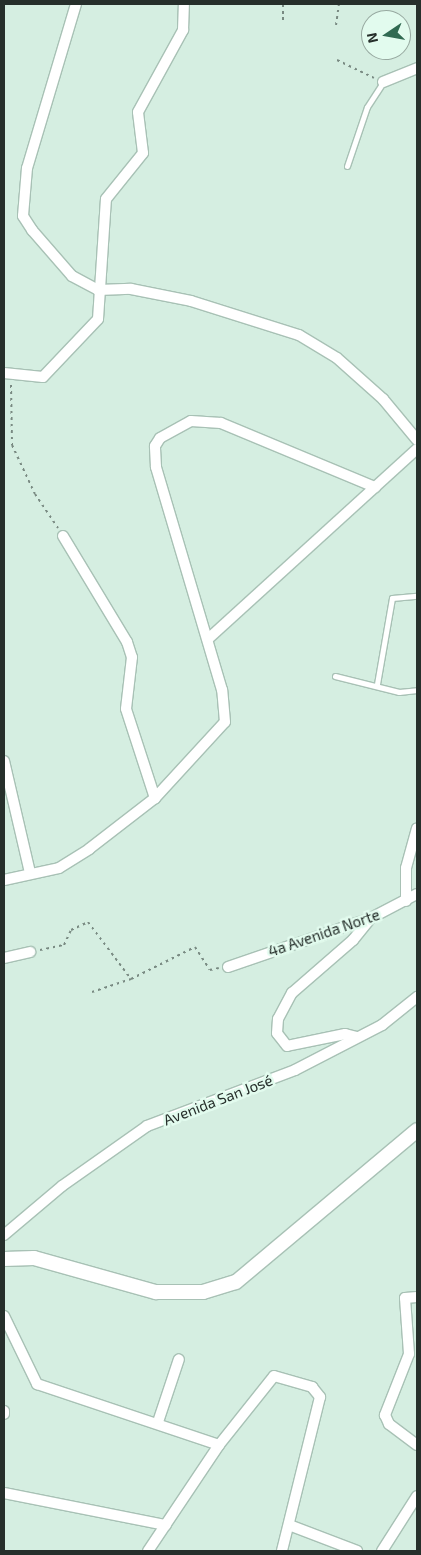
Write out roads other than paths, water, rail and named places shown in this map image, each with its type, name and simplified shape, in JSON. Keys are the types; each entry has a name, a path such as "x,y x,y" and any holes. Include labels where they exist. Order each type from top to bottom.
{"main road":[{"path":"4,1259 34,1258 156,1292 203,1292 236,1282 417,1130"}],"street":[{"path":"76,4 27,168 23,216 72,276 98,290 131,289 191,301 299,335 336,358 384,399 417,440"},
{"path":"7,374 43,377 69,353 98,319 98,290 106,199 144,153 138,112 183,30 184,4"},
{"path":"383,82 417,68"},
{"path":"4,880 59,868 155,798 225,722 227,708 156,467 155,446 160,438 191,422 221,423 375,487"},
{"path":"208,639 417,449"},
{"path":"63,536 127,642 132,657 126,708 155,798"},
{"path":"4,761 30,873"},
{"path":"406,901 406,868 417,828"},
{"name":"4a Avenida Norte","path":"228,967 372,918 417,894"},
{"path":"357,1037 344,1034 286,1046 277,1033 278,1018 292,993 353,940 372,918"},
{"path":"4,958 30,952"},
{"name":"Avenida San José","path":"4,1235 62,1186 147,1126 295,1070 382,1025 417,997"},
{"path":"417,1297 405,1298 408,1354 385,1415 389,1424 417,1445"},
{"path":"4,1316 38,1384 158,1422 219,1445"},
{"path":"158,1422 179,1359"},
{"path":"148,1551 219,1445 274,1376 312,1387 320,1397 320,1410 282,1551"},
{"path":"4,1493 166,1525"},
{"path":"382,1551 417,1496"},
{"path":"289,1525 357,1551"}],"lane":[{"path":"347,166 367,107 383,82"},
{"path":"377,684 392,598 417,596"},
{"path":"335,676 377,684 399,692 417,690"}]}
